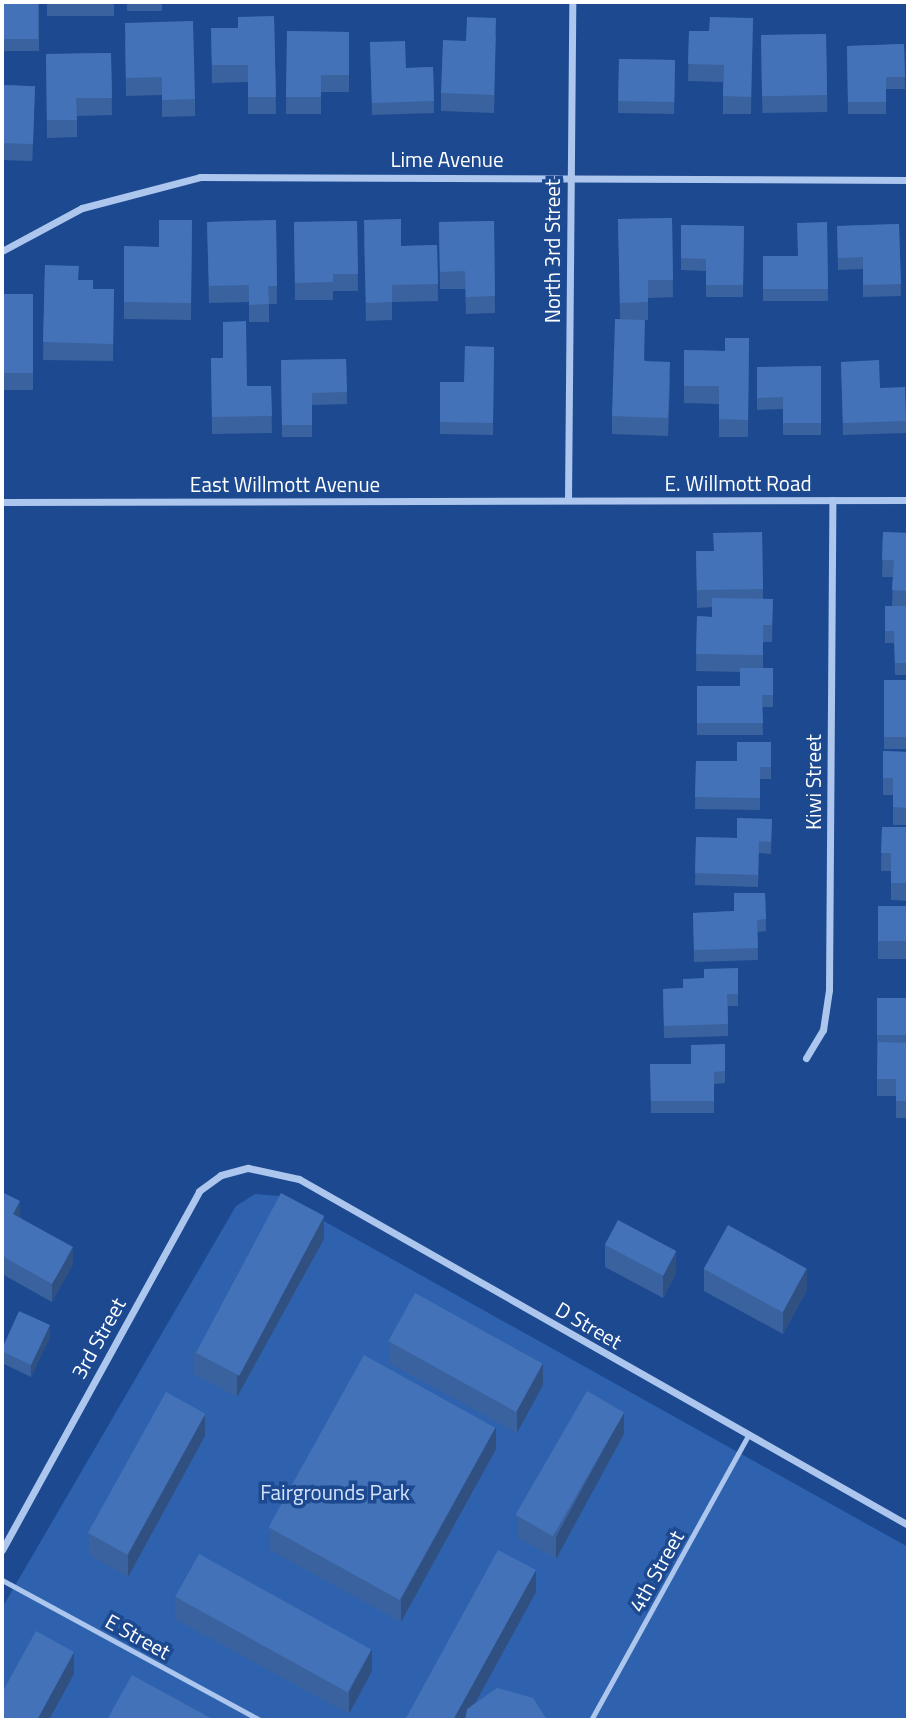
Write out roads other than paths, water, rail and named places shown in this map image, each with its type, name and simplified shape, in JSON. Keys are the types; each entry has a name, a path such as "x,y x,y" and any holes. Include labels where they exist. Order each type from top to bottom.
{"street":[{"name":"North 3rd Street","path":"568,500 572,2"},
{"name":"Lime Avenue","path":"2,251 82,208 200,177 908,180"},
{"name":"E. Willmott Road","path":"568,500 908,500"},
{"name":"East Willmott Avenue","path":"2,502 568,500"},
{"name":"Kiwi Street","path":"806,1058 823,1030 829,990 832,500"},
{"name":"D Street","path":"248,1168 299,1179 908,1525"},
{"name":"3rd Street","path":"2,1550 199,1191 221,1175 248,1168"}],"lane":[{"name":"4th Street","path":"591,1720 748,1436"},
{"name":"E Street","path":"2,1580 260,1720"}],"park label":[{"name":"Fairgrounds Park","path":"335,1492"}]}
